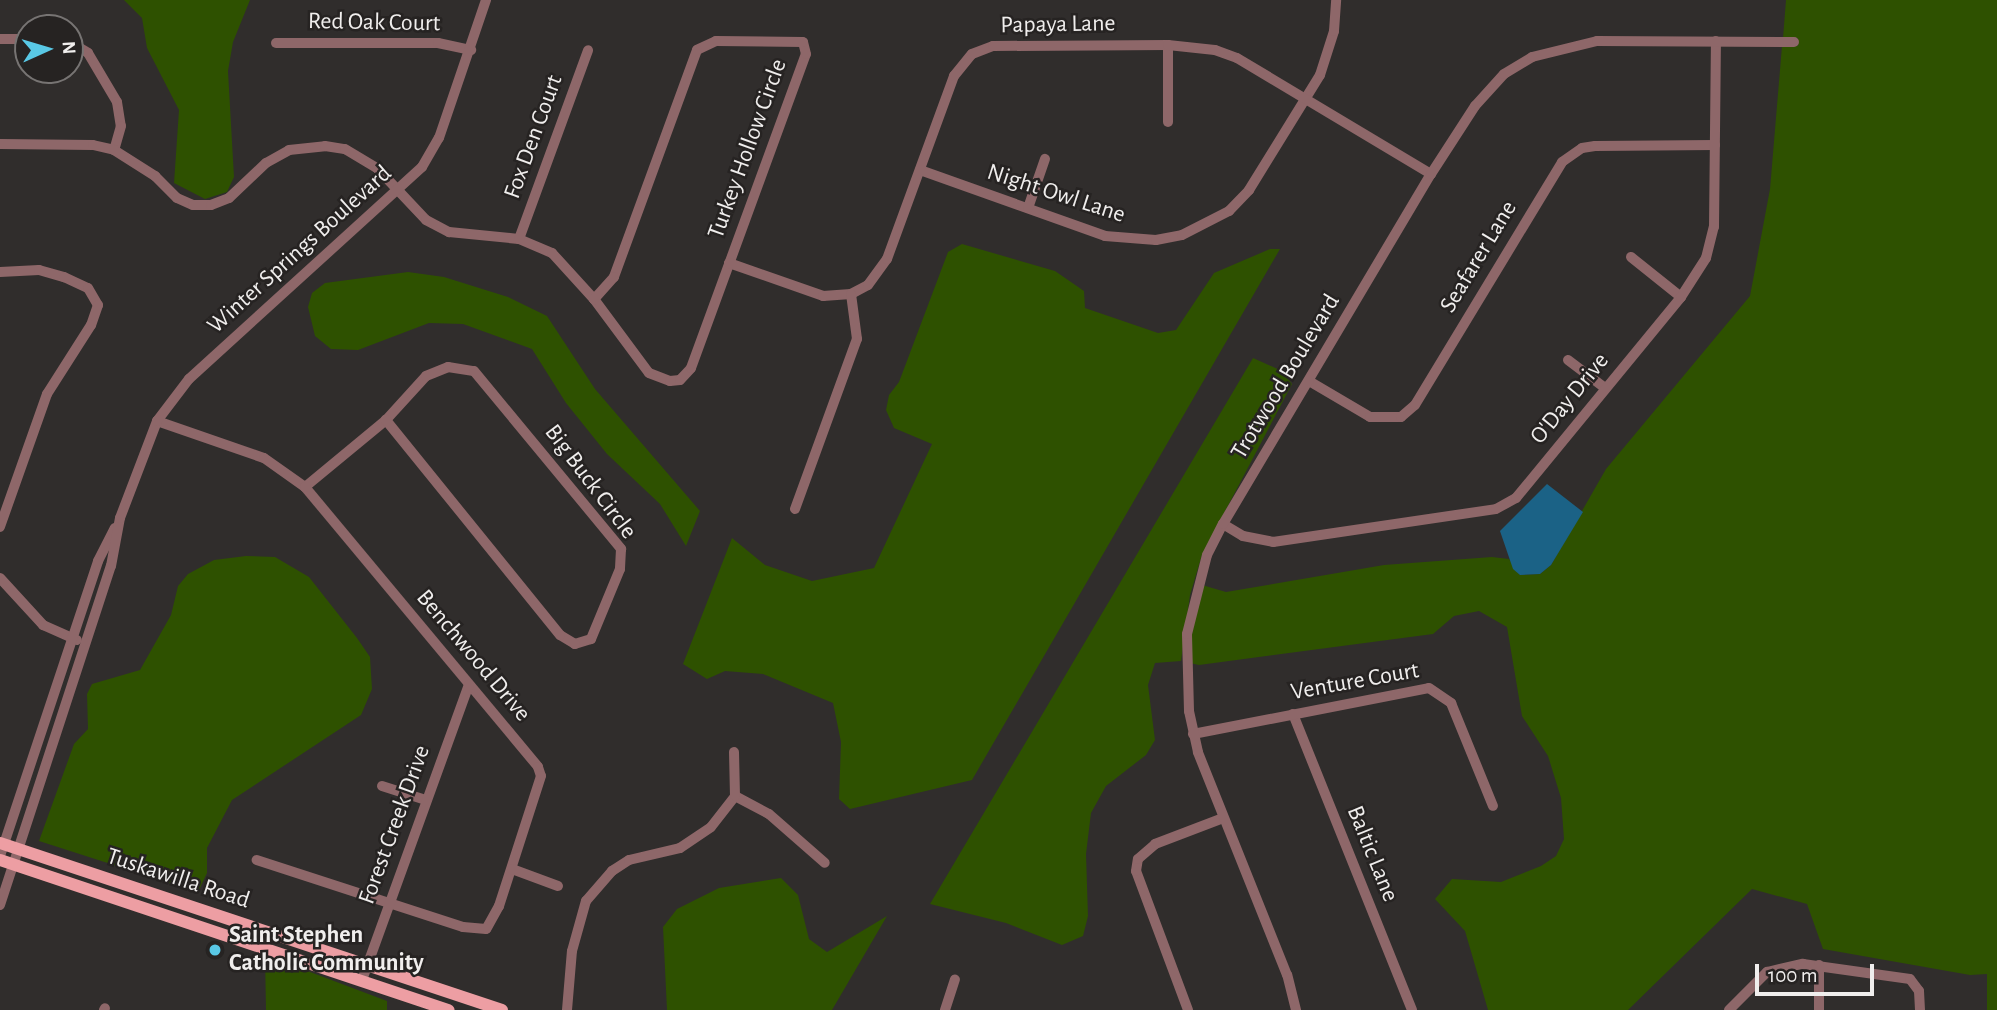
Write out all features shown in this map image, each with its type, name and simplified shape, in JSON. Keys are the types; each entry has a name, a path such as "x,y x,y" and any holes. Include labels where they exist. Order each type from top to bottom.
{"main road":[{"name":"Tuskawilla Road","path":"1,851 18,849 502,1010"},
{"name":"Tuskawilla Road","path":"1,851 14,865 449,1010"}],"street":[{"name":"Winter Springs Boulevard","path":"1,851 98,561 120,518 157,421 189,379 422,167 439,138 486,0"},
{"name":"Night Owl Lane","path":"919,170 1105,236 1156,240 1182,235 1229,211 1249,190 1305,99 1329,54 1336,0"},
{"name":"Turkey Hollow Circle","path":"797,39 806,47 806,54 729,263 691,368 680,380 670,381 649,373 594,299 614,277 697,50 716,41 797,39"},
{"name":"Trotwood Boulevard","path":"1296,1010 1287,975 1223,818 1193,734 1186,683 1187,634 1207,555 1431,174 1490,87 1532,57 1597,41 1794,42"},
{"name":"O'Day Drive","path":"1223,524 1243,537 1273,542 1496,509 1516,498 1681,297 1696,276 1711,243 1716,41"},
{"name":"Red Oak Court","path":"276,43 438,43 471,50"},
{"name":"Papaya Lane","path":"851,294 868,285 887,259 954,76 980,50 1168,45 1215,50 1237,58 1431,174"},
{"path":"1168,45 1168,122"},
{"path":"84,50 117,102 121,126 114,150"},
{"name":"Fox Den Court","path":"519,239 588,50"},
{"path":"0,144 93,145 114,150 155,176 177,198 194,205 211,205 229,198 278,155 307,146 345,149 363,158 426,220 449,232 519,239 552,253 594,299"},
{"name":"Seafarer Lane","path":"1309,381 1370,418 1401,417 1415,405 1562,162 1582,148 1595,146 1715,145"},
{"path":"1028,208 1045,159"},
{"path":"1631,257 1681,297"},
{"path":"729,263 823,296 851,294 857,339 795,509"},
{"path":"0,272 39,270 64,277 88,288 98,305 47,394 0,527"},
{"path":"1568,360 1605,388"},
{"name":"Big Buck Circle","path":"305,487 386,420 426,376 438,369 461,367 483,379 621,550 620,569 591,639 575,644 560,635 386,420"},
{"name":"Benchwood Drive","path":"157,421 264,458 305,487 470,684 541,776 512,869 486,929 463,927 389,903"},
{"name":"Winter Springs Boulevard","path":"0,905 111,566 120,518"},
{"path":"0,578 32,615 72,638 85,642"},
{"name":"Forest Creek Drive","path":"362,980 470,684"},
{"name":"Venture Court","path":"1193,734 1418,687 1441,692 1451,703 1493,806"},
{"name":"Baltic Lane","path":"1293,714 1412,1010"},
{"path":"567,1010 579,920 598,885 629,860 680,848 696,839 734,796 734,752"},
{"path":"382,786 426,800"},
{"path":"734,796 769,814 825,863"},
{"path":"1188,1010 1136,871 1139,859 1155,844 1223,818"},
{"path":"257,860 389,903"},
{"path":"512,869 558,886"},
{"path":"1729,1010 1768,972 1785,965 1819,965 1910,979 1919,991 1920,1010"},
{"path":"1819,965 1819,1010"},
{"path":"945,1010 955,980"}],"green space":[{"path":"124,0 250,0 233,42 228,71 234,177 227,192 205,199 174,183 179,110 147,48 142,18"},
{"path":"1786,0 1997,0 1997,1010 1987,1010 1987,974 1970,975 1823,949 1807,904 1752,889 1628,1010 1488,1010 1465,931 1435,899 1452,879 1501,882 1541,866 1556,856 1564,839 1561,798 1548,756 1522,716 1507,627 1479,611 1454,616 1433,634 1199,665 1190,663 1192,634 1202,585 1226,592 1384,565 1492,557 1509,559 1520,575 1540,574 1551,565 1606,469 1750,296 1770,189 1782,46 1798,46 1798,38 1783,38"},
{"path":"962,244 1055,271 1084,291 1085,308 1158,333 1176,330 1214,273 1270,249 1280,249 972,780 850,809 839,799 841,742 833,703 763,674 725,671 707,679 683,664 732,538 765,565 812,581 874,568 932,444 894,428 886,410 889,395 899,382 948,252"},
{"path":"408,272 444,277 508,297 547,316 595,389 700,511 686,546 660,504 607,454 566,403 532,349 463,324 429,323 358,350 331,349 315,336 308,307 312,293 325,283"},
{"path":"1253,358 1282,371 1292,384 1202,555 1190,595 1181,661 1155,663 1148,685 1155,740 1146,755 1106,786 1091,813 1086,854 1088,916 1083,936 1062,945 1006,923 930,904"},
{"path":"246,556 275,557 309,577 357,638 370,657 372,689 361,715 232,800 207,848 207,873 198,892 39,841 74,744 88,729 87,694 92,684 140,670 171,615 178,586 188,574 214,560"},
{"path":"781,878 798,895 809,939 827,952 887,916 832,1010 667,1010 663,927 677,909 719,888"},
{"path":"265,955 387,1001 387,1010 266,1010"}],"water":[{"path":"1547,484 1583,512 1551,565 1540,574 1520,575 1513,569 1500,531"}],"place":[{"name":"Saint Stephen Catholic Community","path":"215,950"}]}
